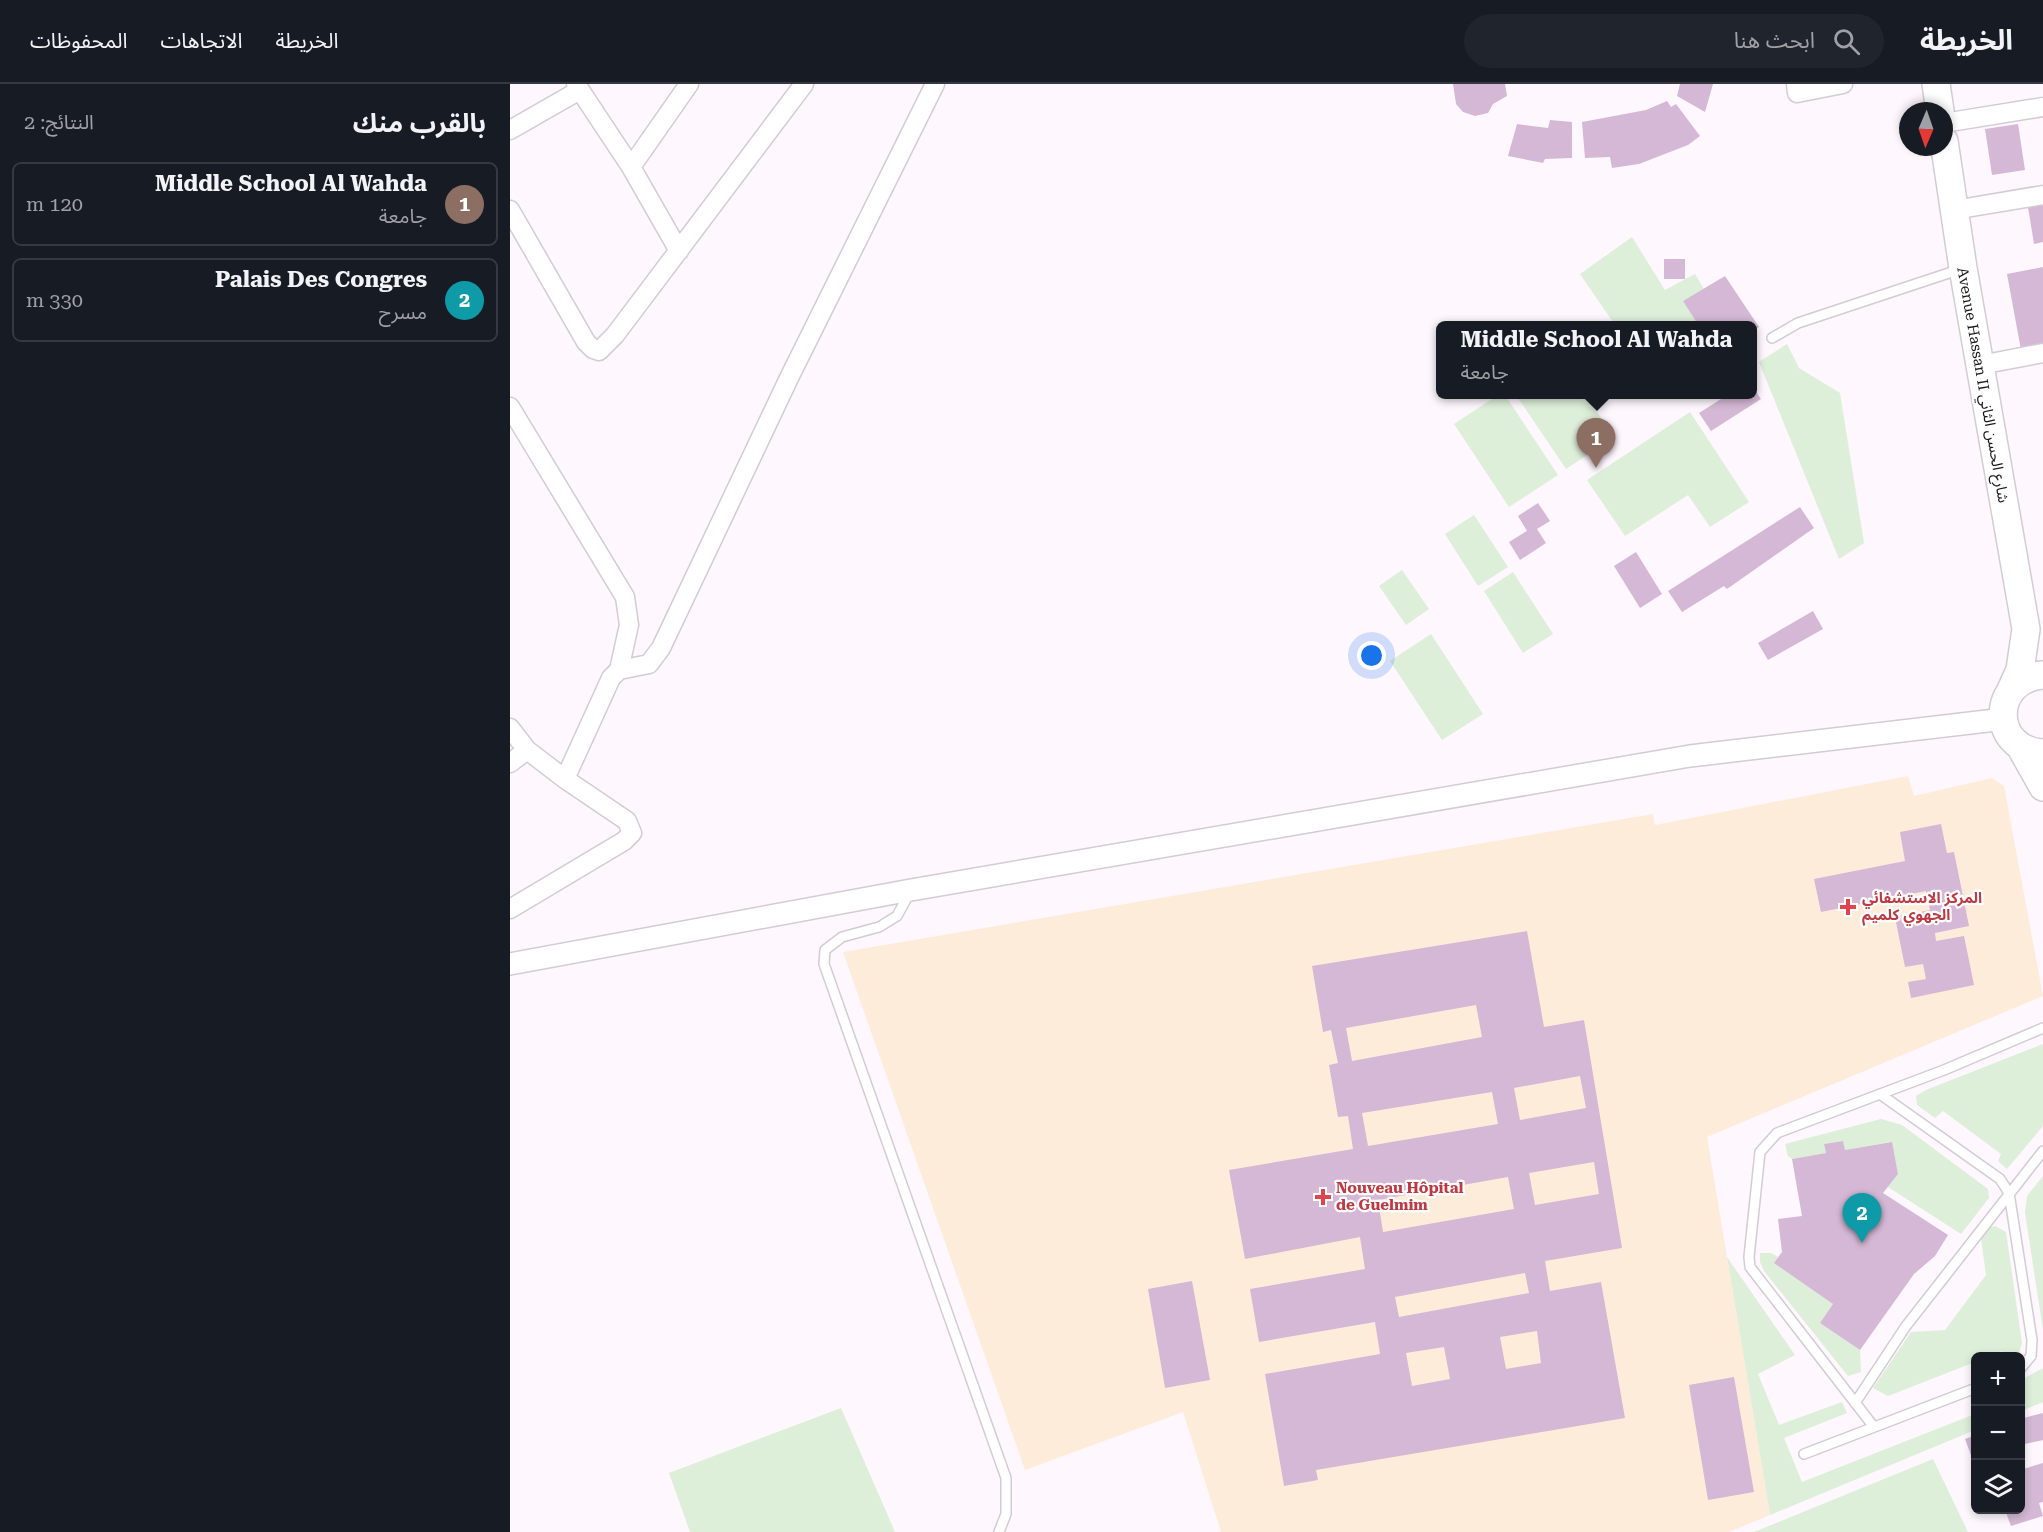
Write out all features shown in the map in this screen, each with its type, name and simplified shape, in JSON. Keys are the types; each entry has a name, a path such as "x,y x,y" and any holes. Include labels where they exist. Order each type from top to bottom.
{"main road":[{"path":"1936,84 1939,102"},
{"name":"Avenue Hassan II شارع الحسن الثاني","path":"1946,156 1963,268 2026,629 2020,670 2004,705 2004,719"},
{"name":"Avenue Hassan II شارع الحسن الثاني","path":"2026,629 2043,657"},
{"path":"2011,690 2029,677 2043,675"},
{"path":"2004,719 2009,735 2032,750 2043,788"}],"street":[{"path":"631,167 689,84"},
{"path":"510,210 585,342 596,351 606,345 804,84"},
{"path":"566,778 611,678 620,670 649,664 661,648 779,400 935,84"},
{"path":"1796,84 1797,93 1843,84"},
{"path":"510,130 578,87 631,167 679,251"},
{"path":"1953,122 2043,107"},
{"path":"1954,210 2043,195"},
{"path":"1980,365 2043,353"},
{"path":"510,407 626,597 629,625 620,670"},
{"path":"510,964 911,890 1690,756 2004,719"},
{"path":"510,728 527,750 627,821 632,833 624,841 510,909"},
{"path":"510,763 527,750"}],"lane":[{"path":"1772,338 1798,323 1963,268"},
{"path":"911,890 897,916 879,927 842,937 825,950 824,964 1006,1478 1006,1514 999,1532"},
{"path":"1874,1427 1755,1276 1749,1257 1760,1152 1777,1133 2043,1028"},
{"path":"1880,1094 2000,1179 2009,1192 2032,1340 2031,1356 2025,1363"},
{"path":"1855,1403 1906,1326 2043,1151"},
{"path":"1804,1454 1971,1390"}],"shaded area":[{"name":"Nouveau Hôpital de Guelmim","path":"1908,776 1914,796 1992,778 2004,786 2043,996 1707,1137 1770,1515 1729,1532 1221,1532 1183,1412 1025,1470 843,952 1653,814 1655,825"}],"green space":[{"path":"1632,237 1665,290 1695,274 1704,289 1683,301 1696,321 1612,321 1580,274"},
{"path":"1787,344 1799,368 1840,393 1864,543 1839,559 1759,362"},
{"path":"1492,399 1508,399 1558,475 1509,507 1454,424"},
{"path":"1519,399 1589,399 1614,437 1566,469"},
{"path":"1690,412 1749,502 1710,527 1688,495 1625,536 1587,480"},
{"path":"1474,515 1508,567 1478,586 1445,534"},
{"path":"1402,570 1429,609 1406,625 1379,586"},
{"path":"1513,572 1553,634 1523,653 1484,591"},
{"path":"1431,634 1483,714 1442,740 1390,661"},
{"path":"2043,1044 2043,1126 2007,1169 1998,1161 2001,1154 1943,1111 1935,1118 1917,1105 1916,1096 1926,1090"},
{"path":"1881,1119 1902,1125 1988,1189 1989,1198 1961,1234 1888,1187 1898,1174 1891,1142 1845,1150 1843,1141 1824,1144 1826,1153 1792,1159 1788,1156 1785,1144"},
{"path":"2043,1176 2043,1330 2025,1213 2027,1196"},
{"path":"1995,1226 2006,1232 2022,1343 2019,1352 1971,1352 1971,1364 1888,1396 1873,1388 1911,1332 1945,1330 1986,1275 1981,1239 1988,1228"},
{"path":"1760,1253 1771,1253 1778,1257 1775,1262 1833,1304 1820,1323 1860,1350 1861,1372 1848,1376 1764,1271 1760,1262"},
{"path":"1727,1257 1795,1355 1758,1374 1779,1425 1842,1402 1847,1413 1784,1438 1802,1482 1971,1416 1971,1432 1770,1515"},
{"path":"2043,1368 2043,1402 2025,1409 2025,1406 2025,1378"},
{"path":"841,1408 895,1532 690,1532 669,1473"},
{"path":"1933,1459 1968,1532 1754,1532"}],"building":[{"path":"1453,84 1505,84 1507,96 1493,104 1488,113 1475,116 1463,112 1456,104"},
{"path":"1680,84 1713,84 1705,112 1677,96"},
{"path":"1667,101 1671,107 1676,104 1700,136 1688,145 1639,164 1612,168 1610,157 1585,158 1582,122 1646,110"},
{"path":"1550,120 1572,122 1572,158 1545,159 1543,163 1508,156 1517,124 1548,128"},
{"path":"2018,124 2025,170 1992,175 1985,129"},
{"path":"2043,205 2043,242 2034,244 2028,207"},
{"path":"1664,259 1685,259 1685,279 1664,279"},
{"path":"2043,267 2043,346 2021,350 2007,274"},
{"path":"1725,276 1755,321 1696,321 1683,301"},
{"path":"1757,393 1761,399 1711,431 1699,413 1721,399 1757,399"},
{"path":"1538,503 1550,521 1537,529 1546,543 1520,560 1509,542 1527,531 1518,516"},
{"path":"1800,507 1814,528 1727,589 1724,586 1682,612 1668,591"},
{"path":"1636,552 1662,594 1640,608 1614,566"},
{"path":"1813,611 1823,629 1768,660 1758,643"},
{"path":"1941,824 1947,853 1954,852 1969,926 1935,933 1936,941 1964,936 1974,985 1911,998 1908,982 1926,979 1923,964 1905,967 1895,917 1930,910 1926,891 1821,912 1814,879 1905,861 1900,832"},
{"path":"1527,931 1544,1027 1584,1020 1622,1248 1545,1261 1550,1291 1601,1282 1625,1418 1316,1470 1318,1480 1284,1486 1265,1374 1380,1354 1375,1322 1259,1342 1250,1289 1365,1269 1360,1237 1245,1259 1229,1170 1353,1149 1348,1116 1338,1117 1329,1065 1338,1063 1331,1030 1323,1032 1312,966","holes":["1476,1005 1482,1037 1352,1061 1346,1028","1580,1076 1586,1108 1520,1120 1514,1088","1492,1092 1498,1124 1368,1146 1362,1113","1594,1162 1599,1194 1535,1205 1529,1173","1508,1177 1514,1209 1383,1232 1378,1200","1525,1273 1529,1293 1399,1317 1395,1297","1537,1331 1541,1363 1506,1369 1500,1337","1444,1347 1450,1379 1412,1386 1406,1353"]},
{"path":"1843,1141 1845,1150 1892,1142 1898,1174 1883,1193 1948,1235 1935,1256 1914,1274 1860,1350 1820,1323 1833,1304 1774,1263 1782,1252 1778,1219 1802,1216 1792,1159 1826,1153 1824,1144"},
{"path":"1192,1281 1210,1380 1165,1388 1148,1289"},
{"path":"1734,1377 1754,1492 1708,1500 1689,1385"},
{"path":"2043,1413 2043,1440 2025,1444 2025,1418"},
{"path":"1971,1437 1971,1456 1965,1439"},
{"path":"2043,1463 2043,1502 2039,1503 2043,1516 2011,1526 2006,1514 2025,1514 2025,1468"}],"place":[{"name":"Middle School Al Wahda","path":"1596,468"},
{"name":"المركز الاستشفائي الجهوي كلميم","path":"1848,907"},
{"name":"Nouveau Hôpital de Guelmim","path":"1323,1197"},
{"name":"Palais Des Congres","path":"1862,1243"}]}
